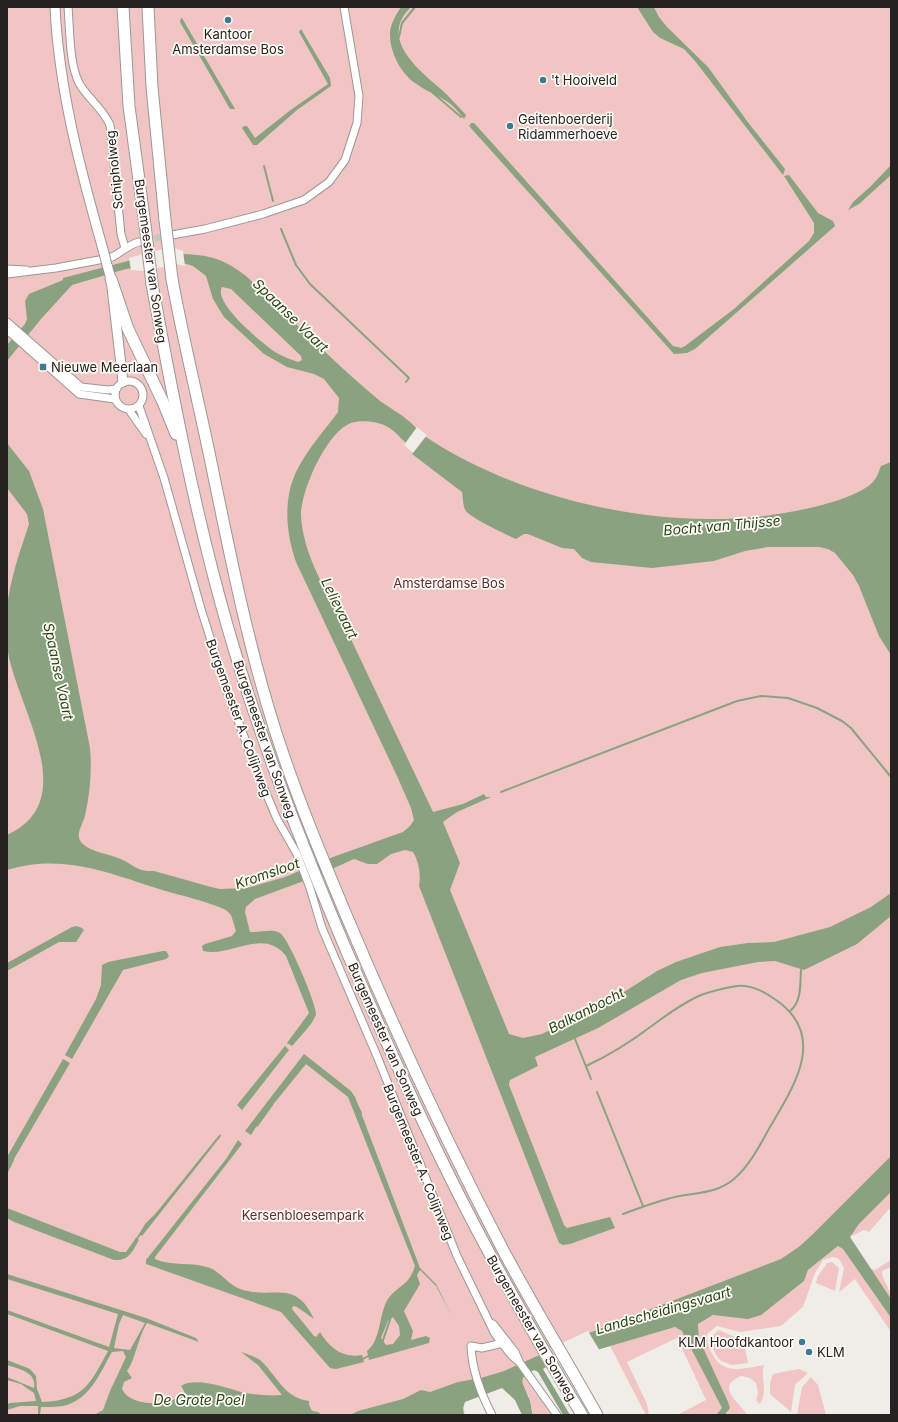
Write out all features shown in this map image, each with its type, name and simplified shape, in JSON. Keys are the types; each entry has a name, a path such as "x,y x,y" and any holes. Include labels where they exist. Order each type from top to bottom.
{"highway":[{"name":"Burgemeester van Sonweg","path":"123,7 129,106 152,284 189,474 227,624 267,748 301,852 322,892 379,1026 443,1163 484,1244 530,1328 582,1415"},
{"name":"Burgemeester van Sonweg","path":"148,7 152,87 172,279 229,555 251,646 276,732 317,846 380,994 442,1127 503,1250 597,1415"},
{"path":"111,279 130,334 166,408 189,474"}],"main road":[{"path":"54,7 59,59 71,129 111,279 120,386"}],"street":[{"name":"Schipholweg","path":"68,7 74,69 84,91 105,114 110,125 119,219 125,248"},
{"path":"172,235 205,229 263,214 304,200 329,182 345,160 357,123 359,96 344,7"},
{"path":"7,269 26,270 56,268 120,253 125,248 139,242"},
{"path":"7,274 18,274 26,270"},
{"path":"9,328 79,394 115,399"},
{"path":"29,346 81,387 108,390 133,381 141,387 144,397 139,406 129,410 118,405 115,399 120,386"},
{"name":"Burgemeester A. Colijnweg","path":"139,406 164,478 201,609 227,691 270,803 301,852 322,928 378,1056 459,1262 490,1321 505,1343 515,1352 520,1363 557,1415"},
{"name":"Burgemeester A. Colijnweg","path":"129,410 149,438"},
{"path":"492,1415 485,1400 472,1361 471,1346 482,1348 505,1343"}],"green space":[{"name":"Amsterdamse Bos","path":"7,7 891,7 891,1159 797,1256 657,1313 614,1323 600,1328 518,1369 492,1379 463,1403 465,1415 7,1415"},
{"path":"891,1192 891,1211 889,1209 869,1232 864,1230 850,1237 859,1224"},
{"path":"838,1246 843,1249 891,1318 891,1332 855,1279 839,1292 844,1268 839,1259 833,1257 823,1260 815,1273 803,1307 781,1326 740,1332 717,1326 707,1334 709,1347 718,1362 723,1366 742,1369 764,1365 764,1391 762,1400 759,1404 756,1400 758,1393 756,1383 750,1378 741,1376 733,1381 729,1390 731,1395 747,1415 725,1415 728,1412 699,1339 698,1323 707,1317 717,1315 739,1318 804,1281 808,1270"},
{"path":"891,1260 891,1267 882,1271 882,1275 890,1291 891,1299 869,1268 875,1270"},
{"path":"832,1262 839,1268 835,1291 816,1283 818,1276 827,1263"},
{"path":"669,1327 680,1329 694,1349 722,1408 716,1415 677,1415 706,1400 677,1338 627,1362 647,1404 649,1415 646,1415 610,1346"},
{"path":"719,1330 732,1336 743,1338 748,1363 732,1365 721,1361 715,1353 712,1345 713,1337"},
{"path":"799,1369 808,1373 795,1385 791,1412 770,1394 770,1383 773,1374"},
{"path":"525,1375 553,1415 533,1415 529,1396 522,1385 522,1380"},
{"path":"811,1377 818,1385 826,1415 797,1415 802,1387"}],"water":[{"path":"401,7 411,7 402,19 399,30 400,42 406,53 413,63 466,115 464,119 447,101 422,88 410,79 396,60 391,46 390,32 393,22"},
{"path":"637,7 654,7 659,17 667,27 708,67 747,121 785,169 783,175 695,61 684,49 660,38 653,32"},
{"path":"181,18 235,109 230,109 180,22"},
{"path":"301,29 330,78 331,86 297,110 257,145 253,145 242,128 244,126 247,126 255,138 292,109 328,84 299,32"},
{"path":"471,123 474,123 673,346 681,348 685,346 734,309 809,241 814,233 814,223 784,176 789,175 818,213 833,221 835,226 695,349 687,353 674,354 469,126"},
{"path":"891,165 891,175 859,204 848,210 853,202"},
{"path":"183,254 201,255 224,262 238,270 363,386 380,401 407,419 426,437 465,460 507,479 552,495 599,507 646,515 693,519 740,518 784,513 818,506 844,498 865,488 873,482 881,466 891,462 891,655 879,636 859,586 853,575 835,553 828,549 819,547 768,547 745,551 714,561 652,568 591,562 582,558 574,549 562,548 528,534 524,534 516,539 475,518 465,509 462,492 412,454 414,450 392,430 384,425 372,422 354,422 342,428 324,450 310,478 305,492 301,516 305,542 309,555 339,614 433,812 463,804 484,794 486,797 491,797 457,812 443,822 460,863 450,890 509,1034 523,1038 542,1034 613,999 657,971 676,962 720,947 748,943 774,942 830,927 871,907 891,893 891,916 857,944 804,970 775,961 758,962 702,973 681,980 598,1028 535,1057 538,1066 510,1080 509,1085 564,1225 567,1228 610,1217 615,1228 570,1244 563,1245 559,1243 419,886 419,868 413,852 405,850 391,854 377,864 368,864 354,859 312,878 255,899 246,907 245,912 250,932 273,931 280,933 284,937 295,958 312,998 316,1014 315,1018 292,1046 287,1043 309,1013 286,956 277,948 267,944 246,945 225,951 203,951 202,946 205,944 232,936 236,931 231,915 226,910 202,901 86,867 67,864 48,864 28,865 7,870 7,835 30,819 41,798 43,774 38,748 12,668 7,645 7,612 11,583 29,524 27,514 7,488 7,443 29,471 43,509 90,748 91,774 89,791 85,816 79,836 79,839 84,845 93,850 123,860 138,869 154,871 220,889 247,888 285,877 333,857 403,832 414,820 411,808 397,776 296,562 290,540 287,517 288,505 289,494 296,472 305,456 338,412 339,398 324,379 314,374 287,367 264,354 224,317 213,299 206,276 193,266 180,262 126,269 72,285 41,319 7,361 7,345 25,324 27,319 25,301 29,294 63,280 63,278 143,257","holes":["222,287 231,289 301,356 302,360 298,362 275,352 258,339 239,321 224,302 221,294"]},
{"path":"77,926 84,930 76,942 59,942 7,971 7,963 72,927"},
{"path":"166,951 169,956 166,959 123,970 72,1059 65,1055 96,999 101,985 102,965 108,962"},
{"path":"285,1046 289,1050 242,1110 237,1105"},
{"path":"304,1054 351,1091 355,1097 420,1268 436,1284 452,1316 436,1286 420,1270 417,1275 420,1284 404,1311 413,1331 411,1340 426,1336 430,1338 429,1343 369,1360 367,1351 372,1346 378,1333 385,1305 392,1294 410,1278 415,1266 348,1097 306,1064 259,1122 251,1135 245,1131","holes":["393,1317 399,1326 400,1335 393,1344 386,1345 381,1338 388,1321"]},
{"path":"63,1059 70,1063 7,1171 7,1157"},
{"path":"220,1134 221,1136 142,1236 139,1234 145,1224 156,1213"},
{"path":"238,1140 242,1144 155,1257 155,1259 169,1263 196,1265 210,1268 234,1286 243,1290 292,1295 300,1299 314,1319 297,1307 293,1306 292,1309 314,1336 316,1337 320,1332 332,1347 343,1354 355,1356 362,1355 364,1362 336,1369 330,1368 281,1312 146,1264 146,1260 226,1159"},
{"path":"891,1156 891,1192 859,1224 850,1237 891,1299 891,1318 843,1249 838,1246 808,1270 804,1281 761,1315 748,1319 713,1315 698,1324 699,1339 728,1402 730,1408 725,1415 716,1415 722,1408 682,1331 675,1327 552,1364 543,1369 570,1415 563,1415 538,1372 534,1370 525,1376 522,1381 530,1400 533,1415 522,1415 515,1400 502,1388 465,1402 463,1408 464,1415 350,1415 358,1411 403,1399 421,1390 430,1392 458,1382 481,1378 504,1371 581,1336 781,1259 800,1246 813,1234"},
{"path":"7,1208 120,1252 126,1252 136,1238 139,1240 130,1255 123,1259 114,1260 14,1222 7,1218"},
{"name":"De Grote Poel","path":"7,1274 146,1318 196,1338 199,1342 147,1323 141,1335 130,1367 127,1371 132,1378 124,1382 122,1389 127,1395 134,1399 151,1403 169,1401 183,1394 184,1391 181,1386 187,1383 195,1382 213,1384 249,1394 282,1395 258,1365 241,1352 263,1362 284,1388 294,1396 309,1401 309,1405 314,1415 94,1415 103,1410 126,1357 123,1351 112,1352 93,1385 80,1398 72,1403 63,1406 41,1407 40,1415 38,1415 38,1406 20,1406 7,1410 7,1404 10,1403 36,1401 34,1393 21,1384 7,1380 7,1377 34,1388 33,1378 22,1370 7,1365 7,1360 30,1369 36,1376 37,1389 42,1402 56,1401 76,1394 83,1389 90,1382 108,1351 7,1314 7,1310 109,1347 118,1314 7,1279","holes":["123,1315 145,1323 130,1350 114,1348 119,1324"]}],"pier":[{"path":"171,247 183,251 185,266 176,264 145,271 131,270 129,258"},
{"path":"417,427 427,435 413,453 404,445"},
{"path":"588,1331 600,1351 572,1359 547,1369 538,1354"}],"waterway":[{"path":"399,37 402,23 415,7"},
{"path":"433,93 461,117"},
{"path":"264,166 273,201"},
{"path":"281,229 296,265 310,284 409,378 406,382"},
{"path":"501,792 737,701 761,696 788,698 817,708 842,721 851,728 891,777"},
{"path":"790,1011 797,1003 801,970"},
{"path":"586,1066 637,1037 688,1001 710,992 737,986 752,987 772,997 792,1014 800,1029 803,1045 802,1062 796,1078 758,1148 740,1173 727,1184 713,1190 683,1195 623,1214"},
{"path":"575,1039 591,1079"},
{"path":"597,1092 643,1206"},
{"path":"355,1101 361,1113"},
{"path":"257,1126 272,1105"},
{"path":"7,1172 13,1160"},
{"path":"135,1241 141,1233"},
{"path":"382,1343 391,1317"},
{"path":"361,1360 370,1355"},
{"name":"Landscheidingsvaart","path":"297,1415 300,1411 317,1415"}],"tunnel":[{"path":"144,241 170,235"}],"place":[{"name":"Kantoor Amsterdamse Bos","path":"228,20"},
{"name":"'t Hooiveld","path":"543,80"},
{"name":"Geitenboerderij Ridammerhoeve","path":"510,126"},
{"name":"Nieuwe Meerlaan","path":"43,367"},
{"name":"KLM Hoofdkantoor","path":"802,1342"},
{"name":"KLM","path":"809,1352"}],"water label":[{"name":"Spaanse Vaart","path":"291,315"},
{"name":"Bocht van Thijsse","path":"722,525"},
{"name":"Lelievaart","path":"340,608"},
{"name":"Spaanse Vaart","path":"59,671"},
{"name":"Kromsloot","path":"267,873"},
{"name":"Balkanbocht","path":"586,1010"}],"park label":[{"name":"Kersenbloesempark","path":"303,1215"}]}
